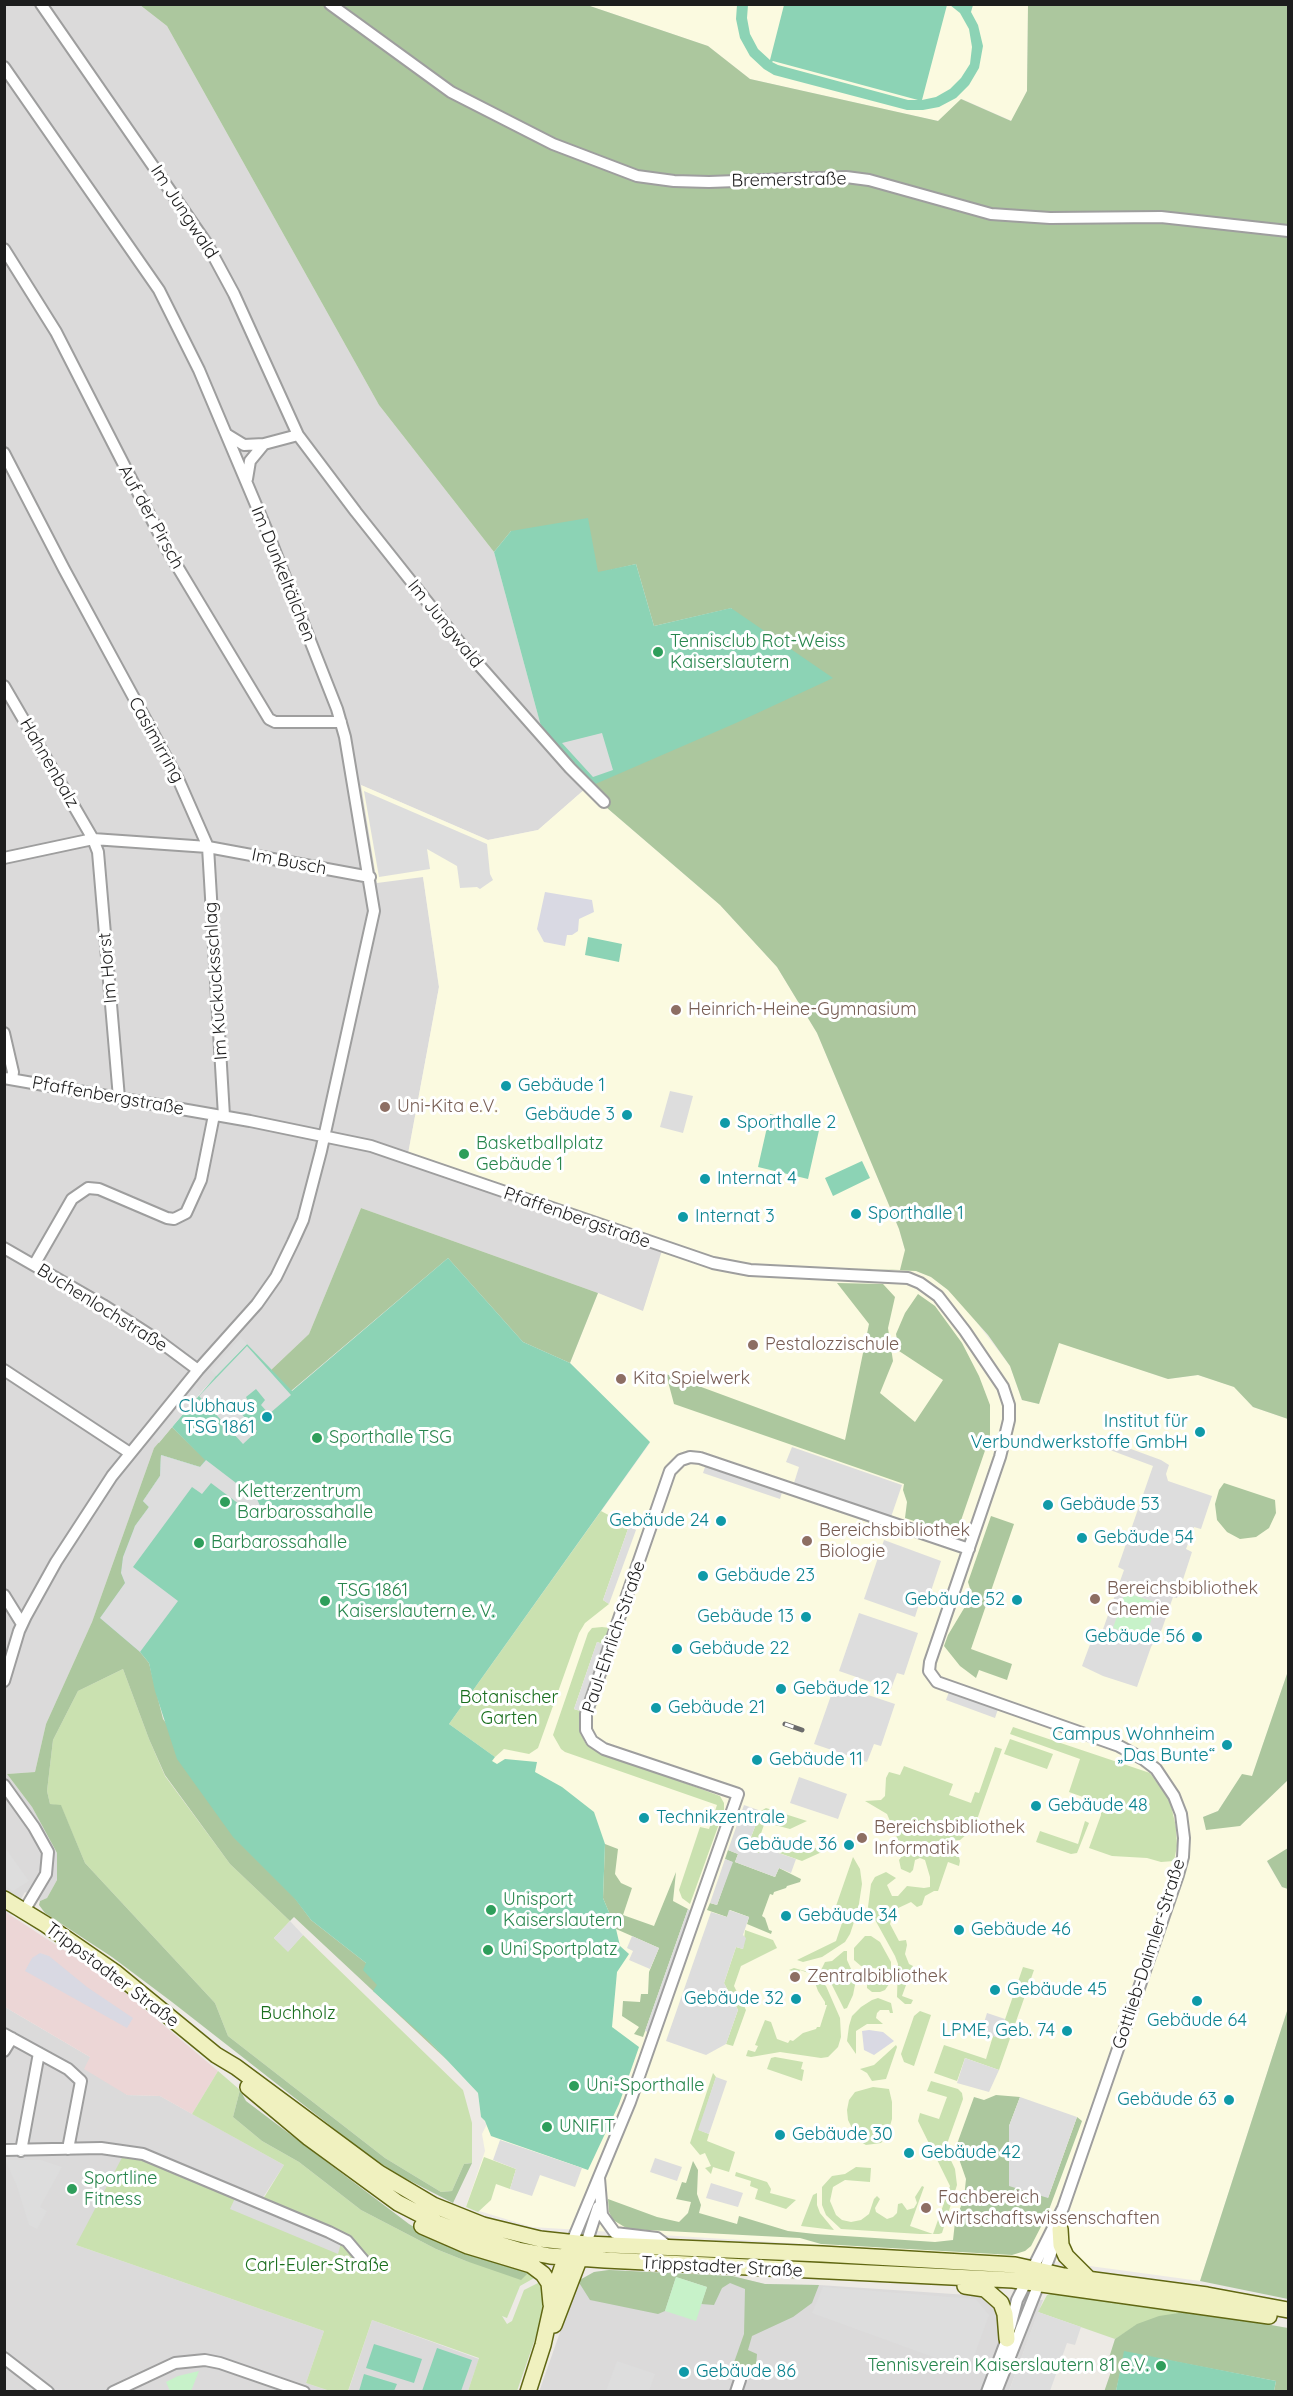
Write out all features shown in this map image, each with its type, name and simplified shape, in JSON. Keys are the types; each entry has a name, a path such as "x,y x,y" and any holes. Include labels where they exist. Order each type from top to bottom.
{"main road":[{"name":"Trippstadter Straße","path":"4,1899 76,1944 116,1973 216,2055 236,2067 308,2122 406,2191 453,2214 483,2225 540,2239 579,2243 1015,2265 1035,2277 1288,2319"},
{"name":"Trippstadter Straße","path":"216,2055 232,2073 275,2111 398,2203 437,2223 518,2250 572,2258 1013,2280 1035,2277 1089,2279 1207,2295 1288,2310"},
{"path":"398,2203 417,2223 440,2236 478,2250 531,2265 543,2274 549,2283 551,2304"},
{"path":"1060,2229 1061,2245 1066,2256 1089,2279"},
{"path":"528,2391 543,2345 551,2304 579,2243"},
{"path":"543,2345 558,2318 572,2258"},
{"path":"932,2276 944,2285 969,2286 985,2289 992,2294 1001,2303 1005,2314 1007,2339"}],"street":[{"name":"Im Jungwald","path":"41,4 207,244 234,294 298,435 464,648 577,776 604,802"},
{"name":"Bremerstraße","path":"330,4 451,92 553,144 637,176 698,182 846,177 869,180 991,214 1050,218 1161,217 1288,231"},
{"name":"Im Dunkeltälchen","path":"4,67 159,290 199,370 247,482 341,722 370,877 374,911 325,1136 303,1220 276,1277 243,1321 198,1370 112,1476 56,1562 22,1624 4,1681"},
{"name":"Auf der Pirsch","path":"4,249 56,332 168,551 269,719 275,722 341,722"},
{"path":"226,434 244,445 264,444 298,435"},
{"path":"247,482 250,461 264,444"},
{"name":"Casimirring","path":"4,453 69,579 179,781 208,847"},
{"name":"Hahnenbalz","path":"4,686 93,839"},
{"path":"4,858 93,839 208,847"},
{"name":"Im Horst","path":"93,839 98,852 119,1098"},
{"name":"Im Busch","path":"208,847 370,877"},
{"name":"Im Kuckucksschlag","path":"34,1265 72,1199 88,1188 99,1189 167,1218 174,1218 186,1213 201,1180 219,1115 208,847"},
{"path":"4,1033 13,1072 8,1078"},
{"name":"Pfaffenbergstraße","path":"8,1078 219,1115 371,1146 712,1263 750,1270 908,1278 920,1283 938,1296 995,1372 1009,1405 1007,1434 969,1549"},
{"name":"Buchenlochstraße","path":"4,1248 159,1341 198,1370"},
{"path":"4,1370 130,1453"},
{"name":"Paul-Ehrlich-Straße","path":"579,2243 599,2178 630,2102 738,1794 597,1745 586,1730 586,1714 670,1471 675,1465 690,1457 700,1458 969,1549"},
{"name":"Gottlieb-Daimler-Straße","path":"969,1549 930,1662 929,1671 937,1682 1130,1751 1143,1759 1160,1774 1174,1796 1181,1814 1184,1839 1183,1857 1168,1905 1063,2208 1035,2277"},
{"path":"4,1595 22,1624"},
{"path":"4,1785 34,1827 48,1852 46,1874 24,1911"},
{"path":"4,2050 8,2036 68,2069 81,2081 68,2149"},
{"path":"21,2151 39,2053"},
{"path":"4,2150 101,2148 126,2150 154,2158 329,2232 347,2241 364,2261"},
{"name":"Paul-Ehrlich-Straße","path":"599,2178 602,2215 615,2234 657,2238 669,2247"},
{"name":"Paul-Ehrlich-Straße","path":"579,2243 600,2201"},
{"name":"Gottlieb-Daimler-Straße","path":"1035,2277 1060,2229 1063,2208"},
{"path":"987,2391 1007,2339 1017,2300 1035,2277"},
{"path":"996,2391 1035,2277"},
{"path":"5,2358 48,2391"},
{"path":"113,2391 175,2363 205,2360 304,2391"},
{"path":"736,2391 740,2380"}],"shaded area":[{"path":"4,5 140,5 167,26 379,405 494,552 542,730 593,785 585,789 538,830 488,840 361,785 423,876 439,987 408,1154 666,1241 643,1312 598,1293 361,1208 309,1334 271,1370 247,1344 201,1392 154,1448 92,1622 46,1724 35,1772 7,1774 32,1807 57,1853 57,1880 47,1898 40,1901 25,1892 12,1915 4,1911"},
{"path":"587,5 1028,5 1027,91 1012,121 962,99 938,121 750,79 708,46"},
{"path":"602,733 613,770 593,777 562,743"},
{"path":"361,785 488,840 538,830 585,789 720,905 777,967 817,1033 899,1229 905,1250 916,1271 931,1277 948,1290 968,1311 1010,1366 1022,1400 1039,1404 1058,1342 1168,1379 1198,1375 1235,1387 1253,1407 1288,1419 1288,1671 1252,1777 1242,1775 1218,1811 1203,1817 1240,1826 1288,1780 1288,1848 1267,1862 1282,1887 1288,1889 1288,2008 1200,2281 1031,2258 532,2227 466,2207 485,2151 482,2134 487,2124 481,2117 478,2093 428,2040 373,1991 449,1724 650,1443 570,1363 598,1293 643,1311 665,1241 408,1154 439,987 423,877 377,883"},
{"path":"364,791 487,844 490,874 493,880 480,889 477,887 460,888 457,866 427,849 430,869 379,877"},
{"path":"545,892 592,900 594,912 579,919 578,931 567,935 565,946 544,942 537,929"},
{"path":"670,1091 693,1096 683,1133 660,1127"},
{"path":"241,1337 247,1344 216,1376 211,1370"},
{"path":"247,1346 291,1395 269,1414 261,1405 265,1400 256,1389 246,1397 248,1401 238,1410 257,1431 243,1444 199,1396"},
{"path":"196,1386 201,1392 159,1443 153,1437"},
{"path":"1112,1442 1161,1460 1169,1465 1166,1474 1168,1481 1212,1496 1201,1529 1194,1527 1186,1549 1192,1552 1177,1598 1173,1597 1162,1629 1151,1647 1137,1687 1103,1676 1082,1666 1095,1631 1102,1632 1124,1570 1118,1567 1153,1466 1110,1450","holes":["1125,1592 1157,1603 1145,1639 1113,1628"]},
{"path":"792,1447 902,1485 891,1517 794,1483 799,1467 786,1462"},
{"path":"161,1455 200,1467 206,1460 257,1499 266,1519 249,1507 247,1510 211,1483 202,1494 192,1487 133,1567 178,1601 140,1652 100,1618 125,1583 121,1573 123,1557 135,1526 149,1507 143,1501 160,1476"},
{"path":"706,1464 783,1489 780,1499 703,1473"},
{"path":"629,1526 636,1530 609,1604 603,1600"},
{"path":"884,1540 941,1561 927,1603 920,1601 915,1617 864,1599"},
{"path":"859,1613 918,1633 904,1675 897,1673 891,1689 839,1671"},
{"path":"597,1642 603,1644 580,1711 574,1709"},
{"path":"835,1684 895,1704 881,1746 874,1744 867,1762 814,1744"},
{"path":"949,1692 998,1709 995,1718 946,1700"},
{"path":"799,1777 847,1794 838,1819 790,1803"},
{"path":"744,1805 761,1811 748,1845 751,1850 759,1853 761,1847 796,1859 791,1873 779,1868 775,1877 735,1862 738,1854 728,1850"},
{"path":"4,1846 29,1881 13,1891 5,1886"},
{"path":"725,1859 733,1862 717,1905 710,1903"},
{"path":"688,1909 693,1912 651,2033 645,2031"},
{"path":"729,1910 749,1917 743,1935 746,1938 743,1949 736,1947 724,1983 738,2010 726,2044 706,2055 666,2041 711,1912 727,1917"},
{"path":"4,1911 111,1981 218,2071 192,2114 160,2096 127,2095 84,2069 90,2057 5,2007"},
{"path":"290,1921 303,1935 288,1952 274,1938"},
{"path":"632,1936 659,1948 650,1969 629,1960 633,1951 627,1948"},
{"path":"40,1953 49,1956 87,1987 133,2018 127,2028 25,1971 32,1958"},
{"path":"5,2007 90,2057 127,2095 160,2096 284,2165 260,2202 76,2245 324,2331 306,2383 330,2391 5,2392"},
{"path":"987,2013 1005,2019 999,2038 981,2032"},
{"path":"862,2031 883,2032 894,2041 874,2055 864,2050"},
{"path":"965,2058 999,2070 989,2092 957,2083"},
{"path":"716,2077 727,2081 709,2134 698,2130"},
{"path":"1020,2097 1077,2117 1048,2198 1009,2186 1009,2126"},
{"path":"500,2140 582,2168 575,2187 540,2175 532,2196 510,2189 516,2169 493,2160"},
{"path":"655,2158 682,2167 677,2181 650,2172"},
{"path":"5,2160 41,2160 62,2167 40,2207 47,2211 37,2229 29,2225 17,2186"},
{"path":"711,2183 743,2193 738,2207 706,2198"},
{"path":"235,2198 341,2243 338,2254 230,2209"},
{"path":"609,2270 732,2276 765,2284 819,2285 1043,2300 1009,2391 539,2392 578,2281 594,2272"},
{"path":"823,2287 976,2299 989,2315 969,2370 812,2313"},
{"path":"1038,2312 1081,2327 1075,2345 1067,2343 1050,2391 1009,2391"},
{"path":"372,2320 479,2359 468,2391 348,2392"},
{"path":"617,2361 655,2374 649,2391 606,2391"}],"green space":[{"path":"140,5 587,5 708,46 750,79 938,121 961,99 1011,121 1027,91 1028,5 1288,5 1288,1419 1253,1407 1234,1387 1198,1375 1168,1379 1059,1343 1039,1404 1022,1400 1010,1366 988,1335 948,1290 931,1277 916,1271 845,1268 900,1270 905,1250 899,1229 817,1033 777,967 720,905 585,789 732,608 654,626 636,564 598,573 511,531 494,552 379,405 167,26"},
{"path":"737,5 748,5 747,18 750,34 758,49 770,60 784,5 947,5 922,100 936,97 950,89 970,64 972,47 969,29 960,13 950,5 973,5 971,12 978,25 983,46 979,68 969,85 956,98 939,107 907,110 774,75 750,56 740,38 736,19","holes":["773,61 918,100 908,100 778,65"]},
{"name":"Tennisclub Rot-Weiss Kaiserslautern","path":"588,518 598,572 636,564 654,626 731,608 833,678 593,785 542,730 494,552 511,531"},
{"path":"588,937 622,944 619,962 585,955"},
{"path":"770,1114 820,1126 808,1179 758,1167"},
{"path":"862,1161 870,1178 833,1196 825,1178"},
{"path":"361,1208 598,1293 570,1363 523,1342 448,1258 291,1391 271,1370 309,1334"},
{"name":"TSG 1861 Kaiserslautern e. V.","path":"448,1258 523,1342 570,1363 650,1442 449,1724 495,1757 492,1761 497,1764 505,1759 537,1762 535,1772 562,1787 594,1812 605,1844 603,1898 616,1929 620,1946 629,1954 617,1972 612,2027 639,2047 619,2104 588,2170 491,2136 481,2117 478,2093 428,2040 373,1991 377,1985 363,1970 366,1963 311,1920 295,1899 233,1837 177,1759 155,1691 149,1663 140,1652 100,1618 125,1583 121,1573 123,1557 135,1526 149,1507 143,1501 160,1476 161,1455 200,1467 205,1460 172,1427 216,1376 247,1344 292,1391"},
{"path":"837,1283 883,1284 895,1297 888,1328 893,1361 880,1393 915,1422 943,1380 899,1351 896,1334 905,1313 918,1294 935,1306 962,1343 979,1376 990,1405 990,1436 956,1535 905,1518 907,1502 903,1490 904,1484 674,1404 666,1374 845,1440 869,1324"},
{"path":"172,1427 206,1460 200,1467 161,1455 160,1476 143,1501 149,1507 135,1526 125,1583 140,1652 149,1663 163,1719 311,1920 366,1963 377,1984 447,2060 294,1917 290,1921 230,1864 165,1775 123,1669 78,1691 53,1740 47,1791 50,1804 61,1805 85,1863 215,2003 228,2036 385,2158 441,2192 452,2191 464,2164 472,2163 453,2203 395,2173 364,2152 172,2002 112,1957 45,1913 39,1905 40,1901 47,1898 57,1880 57,1853 32,1807 7,1774 35,1772 46,1724 92,1622 154,1448"},
{"path":"1224,1483 1275,1500 1276,1513 1269,1528 1256,1537 1240,1539 1227,1532 1217,1520 1215,1504 1219,1490"},
{"name":"Botanischer Garten","path":"601,1511 629,1526 603,1600 609,1604 585,1623 579,1633 538,1748 529,1754 504,1749 495,1757 449,1724"},
{"path":"991,1516 1014,1524 971,1649 1012,1664 1007,1680 979,1670 976,1678 960,1666 944,1646 972,1595 968,1582"},
{"path":"1125,1592 1158,1603 1145,1640 1112,1628"},
{"path":"592,1628 610,1628 603,1644 597,1642 574,1709 580,1711 580,1733 586,1744 595,1750 720,1796 724,1803 724,1810 690,1904 682,1898 679,1890 700,1827 709,1829 717,1805 565,1752 553,1735 588,1633"},
{"name":"Buchholz","path":"123,1669 165,1776 230,1864 290,1921 274,1938 288,1951 303,1935 463,2090 472,2123 472,2163 464,2164 452,2191 441,2192 385,2158 228,2036 215,2003 85,1863 61,1806 50,1804 47,1791 53,1740 78,1691"},
{"path":"1288,1671 1288,1780 1240,1826 1206,1830 1203,1817 1218,1811 1242,1774 1252,1776"},
{"path":"1013,1727 1150,1773 1170,1801 1176,1827 1177,1846 1174,1861 1161,1862 1147,1858 1112,1856 1089,1848 1101,1815 1101,1807 1097,1802 1069,1792 1080,1759 1010,1734"},
{"path":"1010,1739 1053,1754 1047,1769 1004,1754"},
{"path":"995,1747 1002,1749 974,1828 960,1840 913,1845 898,1840 887,1814 865,1801 881,1800 885,1796 886,1778 889,1772 900,1775 904,1766 953,1784 949,1795 971,1803 975,1792 979,1793"},
{"path":"766,1808 807,1821 790,1829 771,1824 772,1821 766,1819 758,1842 789,1853 806,1845 824,1851 802,1861 762,1847 759,1853 751,1851 748,1845 761,1811"},
{"path":"1085,1821 1089,1823 1077,1853 1071,1854 1036,1842 1040,1831 1078,1844"},
{"path":"605,1844 618,1849 615,1874 621,1883 632,1888 623,1915 654,1926 676,1872 673,1901 688,1909 643,2037 634,2034 639,2027 622,2016 623,2001 640,2002 641,1994 648,1994 649,1972 659,1948 616,1929 603,1898"},
{"path":"1288,1848 1288,1889 1282,1887 1267,1861"},
{"path":"728,1850 738,1854 735,1862 775,1877 779,1868 801,1879 800,1882 774,1892 773,1895 770,1894 762,1916 769,1930 772,1931 771,1934 747,1924 749,1917 730,1910 727,1917 707,1910 710,1903 717,1905 732,1862 725,1859"},
{"path":"906,1851 940,1851 959,1857 960,1861 959,1866 948,1862 938,1891 925,1896 922,1905 917,1907 911,1902 894,1910 890,1924 899,1941 906,1940 905,1954 909,1964 913,1966 902,1996 913,2000 911,2004 905,2004 897,1997 898,1964 868,1907 871,1884 875,1877 886,1872 896,1878 887,1885 892,1896 898,1896 907,1886 930,1887 930,1877 925,1860 920,1858 915,1860 910,1873 901,1869 899,1860"},
{"path":"853,1857 860,1869 862,1884 858,1910 850,1934 845,1942 822,1957 803,1962 797,1960 836,1941 843,1920 836,1906"},
{"path":"745,1930 773,1940 777,1948 741,1966 734,1986 746,2010 733,2046 726,2044 738,2010 724,1983 736,1947 743,1949"},
{"path":"865,1936 871,1936 880,1942 891,1962 891,1981 885,1990 880,1992 872,1992 867,1988 867,1983 868,1980 873,1984 882,1981 880,1969 861,1966 854,1960 854,1948"},
{"path":"847,1951 847,1960 856,1980 853,1995 847,2008 844,2009 832,1985 821,1970 825,1962 832,1961"},
{"path":"1023,1967 1034,1970 999,2070 965,2058 957,2081 934,2073 944,2045 986,2059 993,2036 999,2037"},
{"path":"794,1968 812,1973 826,1986 840,2018 841,2037 838,2047 828,2057 821,2058 780,2052 746,2056 748,2050 755,2052 758,2046 755,2045 765,2020 771,2022 777,2039 788,2043 803,2033 820,2027 827,2005 818,1991 812,1974 800,1970 799,1973 789,1970"},
{"path":"878,1998 891,2003 893,2013 889,2010 880,2010 876,2018 883,2024 867,2024 856,2031 856,2054 847,2041 852,2016 861,2007"},
{"path":"1288,2008 1288,2299 1200,2281"},
{"path":"920,2011 931,2015 914,2066 904,2062 901,2054 914,2016"},
{"path":"896,2045 886,2079 872,2081 867,2073 860,2069 874,2065"},
{"path":"771,2058 803,2062 802,2081 767,2069"},
{"name":"Carl-Euler-Straße","path":"218,2071 240,2090 233,2117 262,2141 299,2162 361,2210 436,2249 466,2261 530,2271 536,2277 520,2286 507,2318 502,2316 507,2324 512,2321 524,2290 540,2282 545,2310 517,2391 468,2391 479,2358 372,2320 348,2391 330,2391 306,2383 324,2331 76,2245 126,2150 259,2202 265,2196 284,2165 192,2114"},
{"path":"713,2073 716,2077 699,2130 709,2134 707,2141 735,2152 729,2172 713,2167 711,2174 705,2168 711,2166 705,2153 700,2155 690,2143"},
{"path":"931,2081 958,2089 963,2099 948,2141 947,2152 955,2169 957,2185 942,2233 939,2234 933,2234 950,2186 918,2121 920,2113 939,2119 947,2097 927,2091"},
{"path":"873,2087 889,2089 892,2119 887,2136 881,2143 866,2145 854,2132 848,2120 847,2110 849,2100 855,2092"},
{"path":"240,2090 246,2101 409,2224 432,2238 530,2271 521,2280 466,2261 436,2249 361,2210 299,2162 262,2141 233,2117"},
{"path":"996,2095 1020,2097 1009,2126 1048,2198 1077,2117 1082,2121 1047,2215 1031,2246 1025,2251 1012,2255 821,2244 800,2238 628,2229 613,2220 609,2212 608,2199 657,2217 679,2222 688,2213 691,2202 676,2199 682,2182 686,2183 693,2161 698,2170 697,2194 701,2205 699,2213 737,2224 739,2216 788,2231 815,2234 935,2242 953,2240 955,2222 964,2198 966,2179 957,2144 974,2097 984,2100"},
{"path":"484,2157 516,2169 510,2189 496,2184 491,2200 478,2212 466,2207"},
{"path":"856,2167 871,2168 870,2182 845,2180 833,2187 830,2201 836,2215 842,2220 851,2222 861,2220 869,2214 877,2196 880,2199 875,2208 876,2212 887,2219 897,2213 898,2204 902,2203 907,2210 914,2208 917,2203 915,2197 922,2186 924,2187 910,2226 933,2234 841,2229 826,2215 822,2205 822,2187 832,2176 845,2174"},
{"path":"736,2172 767,2182 771,2189 770,2193 796,2200 786,2209 755,2199 758,2189 750,2186 751,2181 735,2176"},
{"path":"817,2193 820,2213 834,2230 801,2226 813,2195"},
{"path":"609,2270 732,2276 765,2284 819,2285 812,2303 793,2317 752,2336 748,2350 757,2354 755,2379 731,2371 744,2334 745,2289 730,2283 722,2288 714,2305 701,2304 707,2287 676,2277 665,2311 658,2314 590,2300 578,2281 594,2272"},
{"path":"676,2277 707,2287 696,2321 665,2311"},
{"path":"1054,2293 1192,2311 1137,2325 1115,2339 1038,2312 1047,2295"},
{"path":"1192,2311 1288,2328 1288,2391 1274,2391 1276,2381 1125,2352 1116,2391 1104,2392 1114,2363 1108,2361 1115,2339 1137,2324 1159,2316"},
{"path":"374,2344 422,2359 414,2383 366,2368"},
{"path":"437,2348 472,2360 461,2391 422,2391"},
{"name":"Tennisverein Kaiserslautern 81 e.V.","path":"1124,2351 1276,2381 1274,2391 1116,2391"},
{"path":"199,2371 191,2391 170,2391 166,2382 178,2376"},
{"path":"364,2374 397,2384 394,2391 359,2391"}],"railway":[{"path":"785,1724 802,1730"}],"place":[{"name":"Tennisclub Rot-Weiss Kaiserslautern","path":"658,652"},
{"name":"Heinrich-Heine-Gymnasium","path":"676,1010"},
{"name":"Gebäude 1","path":"506,1086"},
{"name":"Uni-Kita e.V.","path":"385,1107"},
{"name":"Gebäude 3","path":"627,1115"},
{"name":"Sporthalle 2","path":"725,1123"},
{"name":"Basketballplatz Gebäude 1","path":"464,1154"},
{"name":"Internat 4","path":"705,1179"},
{"name":"Sporthalle 1","path":"856,1214"},
{"name":"Internat 3","path":"683,1217"},
{"name":"Pestalozzischule","path":"753,1345"},
{"name":"Kita Spielwerk","path":"621,1379"},
{"name":"Clubhaus TSG 1861","path":"267,1417"},
{"name":"Institut für Verbundwerkstoffe GmbH","path":"1200,1432"},
{"name":"Sporthalle TSG","path":"317,1438"},
{"name":"Kletterzentrum Barbarossahalle","path":"225,1502"},
{"name":"Gebäude 53","path":"1048,1505"},
{"name":"Gebäude 24","path":"721,1521"},
{"name":"Gebäude 54","path":"1082,1538"},
{"name":"Bereichsbibliothek Biologie","path":"807,1541"},
{"name":"Barbarossahalle","path":"199,1543"},
{"name":"Gebäude 23","path":"703,1576"},
{"name":"Bereichsbibliothek Chemie","path":"1095,1599"},
{"name":"Gebäude 52","path":"1017,1600"},
{"name":"TSG 1861 Kaiserslautern e. V.","path":"325,1601"},
{"name":"Gebäude 13","path":"806,1617"},
{"name":"Gebäude 56","path":"1197,1637"},
{"name":"Gebäude 22","path":"677,1649"},
{"name":"Gebäude 12","path":"781,1689"},
{"name":"Gebäude 21","path":"656,1708"},
{"name":"Campus Wohnheim „Das Bunte“","path":"1227,1745"},
{"name":"Gebäude 11","path":"757,1760"},
{"name":"Gebäude 48","path":"1036,1806"},
{"name":"Technikzentrale","path":"644,1818"},
{"name":"Bereichsbibliothek Informatik","path":"862,1838"},
{"name":"Gebäude 36","path":"849,1845"},
{"name":"Unisport Kaiserslautern","path":"491,1910"},
{"name":"Gebäude 34","path":"786,1916"},
{"name":"Gebäude 46","path":"959,1930"},
{"name":"Uni Sportplatz","path":"488,1950"},
{"name":"Zentralbibliothek","path":"795,1977"},
{"name":"Gebäude 45","path":"995,1990"},
{"name":"Gebäude 32","path":"796,1999"},
{"name":"Gebäude 64","path":"1197,2001"},
{"name":"LPME, Geb. 74","path":"1067,2031"},
{"name":"Uni-Sporthalle","path":"574,2086"},
{"name":"Gebäude 63","path":"1229,2100"},
{"name":"UNIFIT","path":"547,2127"},
{"name":"Gebäude 30","path":"780,2135"},
{"name":"Gebäude 42","path":"909,2153"},
{"name":"Sportline Fitness","path":"72,2189"},
{"name":"Fachbereich Wirtschaftswissenschaften","path":"926,2208"},
{"name":"Tennisverein Kaiserslautern 81 e.V.","path":"1161,2366"},
{"name":"Gebäude 86","path":"684,2372"}]}
